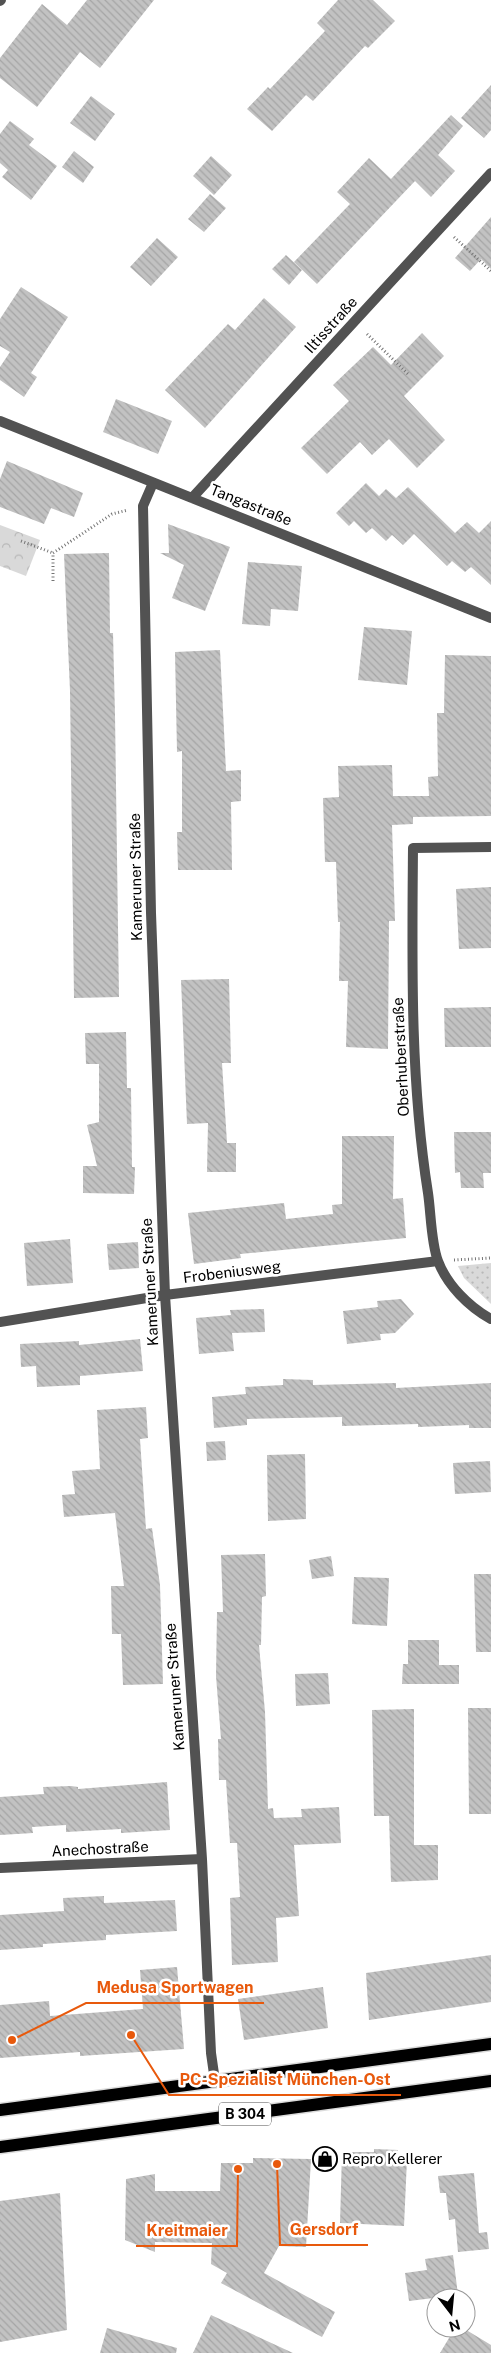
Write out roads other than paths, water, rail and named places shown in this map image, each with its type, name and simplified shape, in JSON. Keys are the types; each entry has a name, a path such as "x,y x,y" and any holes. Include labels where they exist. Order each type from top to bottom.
{"main road":[{"name":"B 304","path":"0,2110 491,2044"},
{"name":"B 304","path":"0,2147 491,2081"}],"street":[{"name":"Iltisstraße","path":"192,498 491,173"},
{"name":"Tangastraße","path":"0,421 491,618"},
{"name":"Kameruner Straße","path":"154,483 143,506 151,913 165,1295 202,1859 210,2043 215,2081"},
{"name":"Oberhuberstraße","path":"491,847 413,848 412,968 415,1066 422,1160 438,1260 455,1289 482,1314 491,1319"},
{"name":"Frobeniusweg","path":"0,1322 165,1295 438,1260"},
{"name":"Anechostraße","path":"0,1868 202,1859"}],"place":[{"name":"PC-Spezialist München-Ost","path":"131,2035"},
{"name":"Medusa Sportwagen","path":"12,2040"},
{"name":"Repro Kellerer","path":"325,2159"},
{"name":"Gersdorf","path":"277,2164"},
{"name":"Kreitmaier","path":"238,2169"}]}
